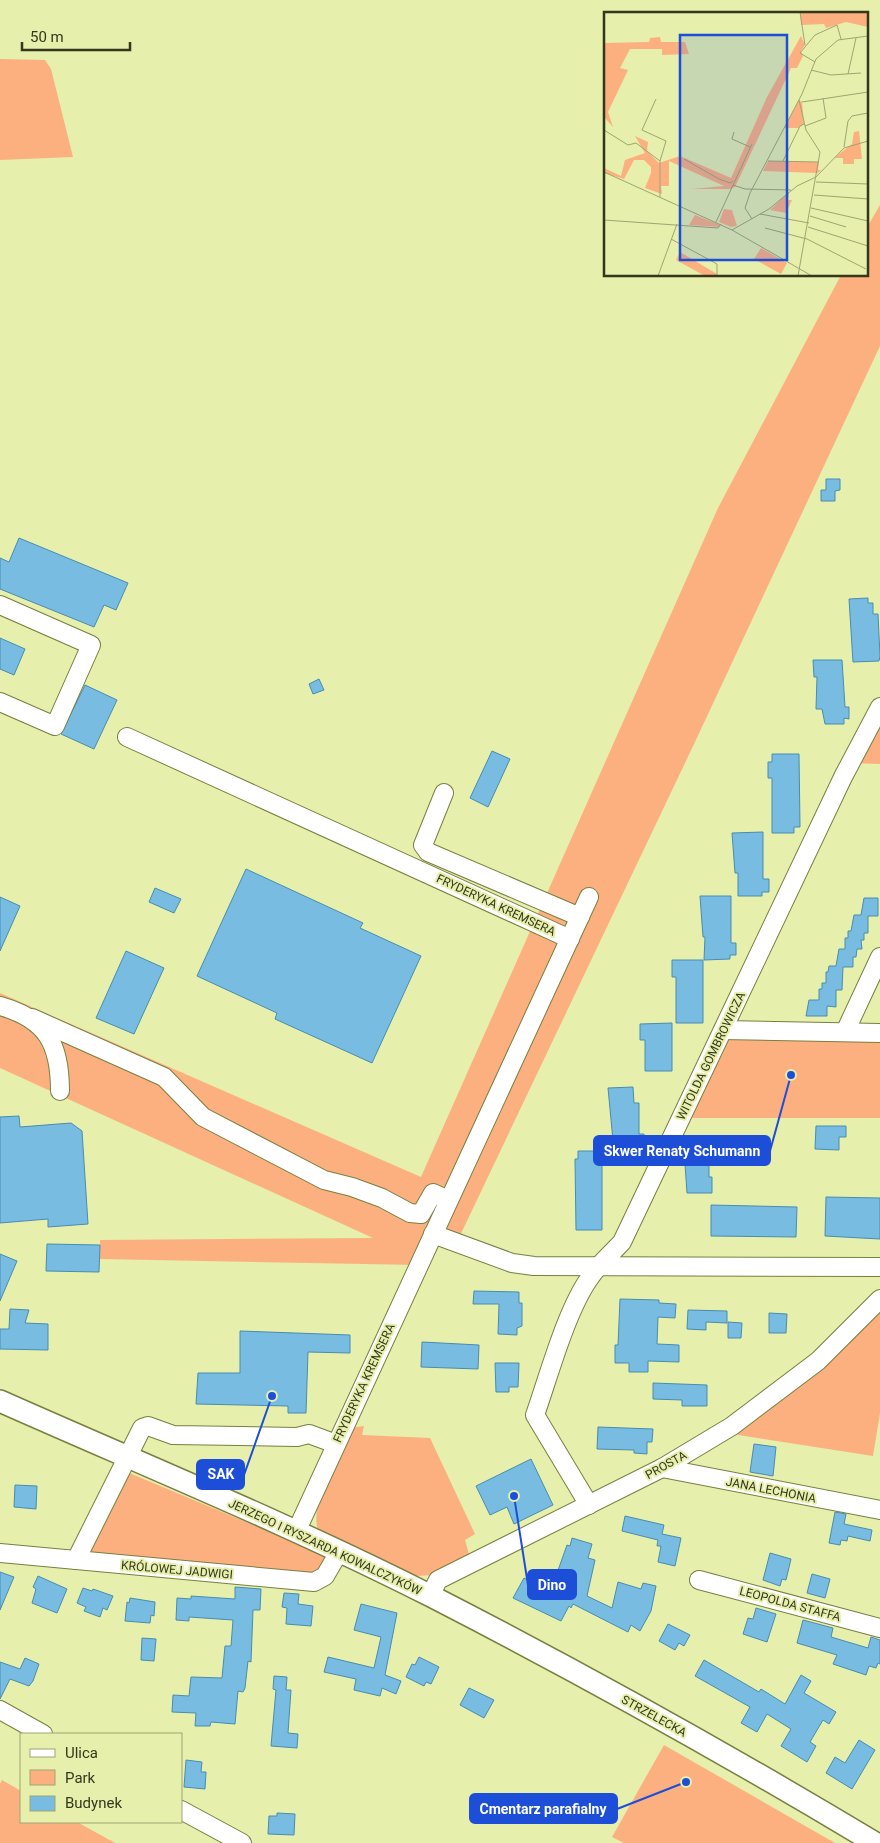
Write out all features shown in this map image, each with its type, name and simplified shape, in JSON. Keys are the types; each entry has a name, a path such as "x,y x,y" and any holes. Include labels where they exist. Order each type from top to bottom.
{"main road":[{"name":"JERZEGO I RYSZARDA KOWALCZYKÓW","path":"0,1401 296,1532 430,1596"},
{"name":"STRZELECKA","path":"430,1596 620,1698 874,1843"}],"street":[{"path":"0,605 91,645 55,726 0,702"},
{"name":"WITOLDA GOMBROWICZA","path":"589,1505 535,1414 578,1297 599,1267 622,1242 843,776 880,708"},
{"name":"FRYDERYKA KREMSERA","path":"127,737 570,939 296,1532"},
{"path":"444,793 423,845 428,852 580,917"},
{"path":"570,939 589,897"},
{"path":"845,1032 880,956"},
{"path":"0,1006 32,1018 164,1077 203,1117 324,1180 382,1198 410,1213 421,1214 433,1194 448,1200"},
{"path":"32,1018 44,1029 53,1042 60,1071 60,1091"},
{"path":"723,1030 880,1033"},
{"path":"433,1234 512,1263 534,1266 880,1267"},
{"name":"PROSTA","path":"430,1596 438,1580 662,1468 732,1426 797,1379 818,1361 880,1299"},
{"path":"76,1560 142,1428 148,1426 174,1435 297,1437 309,1434 336,1444"},
{"name":"JANA LECHONIA","path":"662,1468 880,1510"},
{"name":"KRÓLOWEJ JADWIGI","path":"0,1553 314,1582 326,1576 339,1552"},
{"name":"LEOPOLDA STAFFA","path":"700,1580 880,1628"},
{"path":"0,1710 42,1733"},
{"path":"182,1811 242,1843"}],"green space":[{"path":"0,59 45,60 51,69 73,157 0,160"},
{"path":"880,205 880,346 695,742 457,1242 433,1234 419,1265 100,1259 100,1240 373,1238 0,1068 0,993 421,1177 718,508 840,276 868,276 868,226"},
{"path":"880,707 880,764 851,763"},
{"path":"723,1030 880,1033 880,1118 682,1118"},
{"path":"880,1299 880,1413 873,1456 738,1435 732,1426"},
{"path":"364,1426 362,1435 430,1438 475,1534 465,1540 470,1558 435,1575 414,1576 319,1533 316,1522 320,1496 350,1431 356,1427"},
{"path":"127,1472 327,1556 325,1576 76,1560"},
{"path":"664,1745 835,1843 624,1843 612,1837"},
{"path":"2,1780 20,1790 20,1823 79,1823 115,1843 0,1843 0,1784"}],"building":[{"path":"826,479 840,479 840,490 835,491 835,501 821,501 821,490 826,490"},
{"path":"19,538 128,583 116,610 104,605 94,627 0,589 0,558 9,562"},
{"path":"868,598 868,603 873,603 873,614 878,614 879,661 853,662 849,599"},
{"path":"0,638 25,649 14,675 0,669"},
{"path":"813,660 842,660 845,707 849,707 849,719 844,718 844,724 825,724 822,709 816,709 817,677 814,677"},
{"path":"319,679 324,690 313,694 309,684"},
{"path":"85,685 117,700 94,749 61,734"},
{"path":"492,751 510,759 488,807 470,798"},
{"path":"772,754 799,754 800,827 794,827 794,833 772,833 772,778 768,778 768,762 772,762"},
{"path":"763,832 763,879 769,879 769,892 762,892 762,896 738,896 738,873 735,873 732,833"},
{"path":"246,869 363,923 360,928 421,956 372,1063 275,1019 277,1013 197,976"},
{"path":"155,888 181,899 174,913 149,902"},
{"path":"700,896 731,896 731,943 736,943 736,955 730,955 730,959 704,960 705,937 703,937"},
{"path":"0,897 20,906 0,951"},
{"path":"864,898 878,898 878,916 868,916 868,933 864,933 864,940 861,940 862,949 857,949 856,957 853,957 853,967 843,967 842,990 836,990 836,1007 827,1006 827,1016 806,1016 809,1000 819,1000 819,989 822,989 822,983 826,983 826,972 828,972 829,966 836,966 839,949 845,949 845,938 848,938 848,931 851,931 854,915 861,915"},
{"path":"126,951 164,968 134,1034 96,1018"},
{"path":"672,960 703,960 703,1023 676,1023 676,977 672,977"},
{"path":"672,1023 672,1071 645,1071 645,1040 640,1040 640,1024"},
{"path":"633,1087 634,1103 639,1103 639,1134 644,1134 645,1147 638,1147 638,1150 614,1151 608,1088"},
{"path":"19,1116 20,1127 71,1123 82,1131 88,1224 48,1227 48,1219 0,1223 0,1117"},
{"path":"816,1126 846,1126 846,1137 839,1137 839,1150 815,1149"},
{"path":"578,1151 602,1151 602,1230 576,1230 575,1159 578,1159"},
{"path":"685,1164 709,1164 709,1177 712,1177 712,1193 687,1193"},
{"path":"826,1197 880,1198 880,1239 825,1236"},
{"path":"711,1205 797,1207 796,1237 711,1236"},
{"path":"47,1244 100,1245 99,1272 46,1271"},
{"path":"0,1254 17,1261 0,1301"},
{"path":"474,1291 519,1292 519,1303 522,1303 522,1326 517,1328 517,1335 498,1334 499,1304 473,1304"},
{"path":"620,1299 659,1300 659,1303 676,1304 675,1318 658,1317 657,1344 679,1345 679,1362 648,1361 648,1372 629,1372 629,1363 615,1363 615,1345 618,1345"},
{"path":"10,1309 29,1310 25,1323 48,1324 48,1350 0,1349 0,1329 9,1329"},
{"path":"688,1310 727,1311 727,1323 706,1322 706,1330 687,1329"},
{"path":"769,1313 787,1314 786,1333 769,1333"},
{"path":"728,1322 742,1323 741,1338 728,1338"},
{"path":"240,1331 350,1335 350,1353 308,1352 306,1413 288,1413 288,1406 196,1404 198,1373 240,1373"},
{"path":"422,1342 479,1345 478,1369 421,1367"},
{"path":"495,1363 519,1363 518,1387 509,1387 509,1392 496,1392"},
{"path":"653,1383 707,1385 707,1406 682,1406 682,1400 653,1399"},
{"path":"598,1427 653,1429 652,1442 647,1442 647,1454 634,1453 634,1450 597,1449"},
{"path":"754,1444 776,1447 773,1476 750,1472"},
{"path":"531,1459 553,1505 514,1524 507,1507 490,1515 476,1486"},
{"path":"15,1485 37,1486 36,1509 14,1507"},
{"path":"835,1512 846,1514 844,1524 872,1530 870,1541 848,1536 847,1541 841,1540 840,1545 829,1543"},
{"path":"625,1516 664,1525 662,1534 681,1538 675,1566 658,1562 661,1546 657,1546 658,1540 622,1531"},
{"path":"572,1538 592,1544 588,1558 595,1560 587,1596 612,1608 618,1582 641,1589 643,1583 656,1586 651,1611 640,1631 631,1625 628,1632 573,1604 571,1608 569,1606 561,1621 513,1598 524,1578 537,1585 542,1571 556,1576 567,1545 570,1546"},
{"path":"770,1553 791,1559 786,1580 782,1579 780,1586 763,1580"},
{"path":"0,1572 14,1577 0,1610"},
{"path":"812,1574 830,1579 825,1598 807,1593"},
{"path":"38,1576 67,1589 57,1613 32,1603 36,1589 33,1587"},
{"path":"235,1587 261,1589 260,1610 253,1610 251,1662 248,1661 245,1688 243,1692 238,1691 235,1724 211,1722 210,1726 195,1726 196,1713 172,1712 173,1695 189,1696 191,1677 222,1678 225,1646 231,1646 233,1620 189,1617 189,1621 176,1620 177,1598 191,1599 191,1596 235,1599"},
{"path":"83,1588 92,1591 93,1589 113,1596 107,1610 103,1608 100,1617 84,1611 86,1607 77,1603"},
{"path":"284,1593 299,1594 298,1604 313,1606 311,1626 286,1624 287,1608 282,1607"},
{"path":"130,1598 155,1602 154,1616 151,1615 150,1623 125,1621 127,1602 129,1603"},
{"path":"361,1604 397,1613 385,1675 401,1681 396,1694 382,1688 380,1696 354,1690 356,1679 324,1672 328,1657 374,1668 381,1637 354,1630"},
{"path":"756,1608 776,1614 767,1642 743,1634 748,1618 753,1619"},
{"path":"803,1620 833,1628 831,1637 868,1648 871,1637 880,1640 880,1664 878,1663 876,1668 869,1666 866,1675 833,1664 837,1655 797,1643"},
{"path":"668,1624 690,1635 684,1646 679,1643 675,1650 659,1641"},
{"path":"142,1638 156,1639 154,1661 141,1660"},
{"path":"419,1657 439,1667 431,1684 426,1682 424,1686 406,1677 412,1664 415,1665"},
{"path":"25,1658 39,1664 33,1681 29,1686 10,1679 0,1699 0,1662 20,1669"},
{"path":"704,1660 759,1692 761,1689 785,1704 801,1675 811,1681 804,1693 836,1712 829,1724 823,1720 810,1742 816,1746 807,1762 781,1746 791,1729 767,1714 757,1732 741,1723 750,1707 695,1676"},
{"path":"274,1676 287,1677 286,1690 291,1690 288,1733 298,1734 297,1748 271,1746 276,1690 273,1689"},
{"path":"469,1688 494,1700 484,1718 460,1705"},
{"path":"859,1740 875,1750 852,1789 826,1773 835,1757 845,1763"},
{"path":"186,1760 202,1762 201,1772 206,1772 205,1789 184,1787"},
{"path":"277,1813 295,1814 294,1835 268,1834 269,1816 277,1816"}],"place":[{"name":"Skwer Renaty Schumann","path":"791,1075"},
{"name":"SAK","path":"272,1396"},
{"name":"Dino","path":"514,1496"},
{"name":"Cmentarz parafialny","path":"686,1782"}]}
